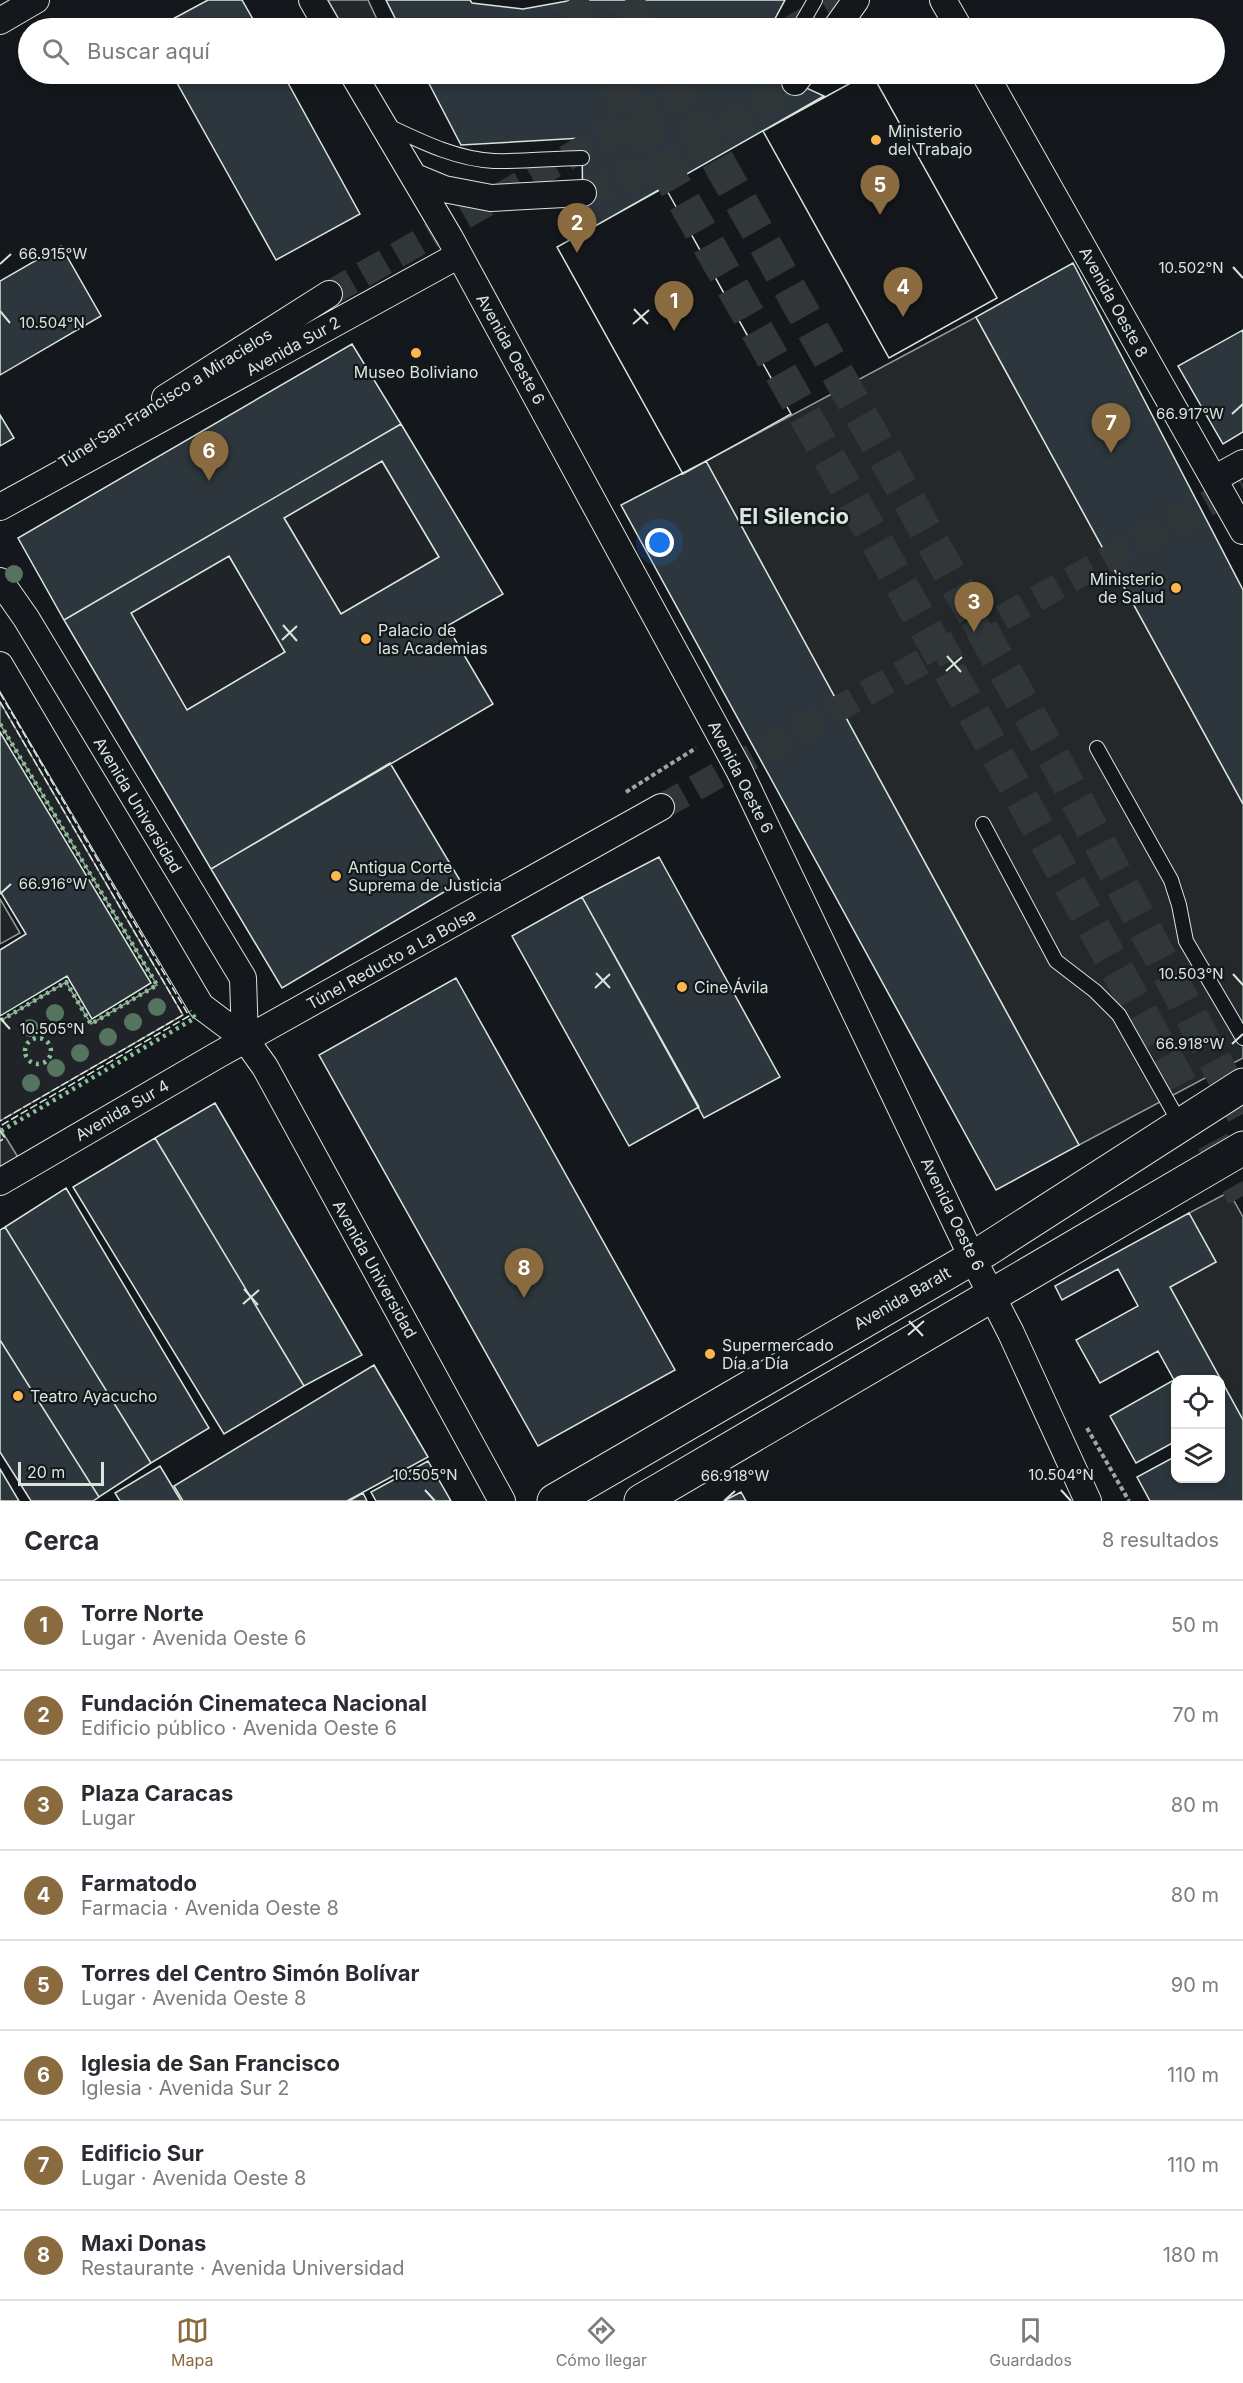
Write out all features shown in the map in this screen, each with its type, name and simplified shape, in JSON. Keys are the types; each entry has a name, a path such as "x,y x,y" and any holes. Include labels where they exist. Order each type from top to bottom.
{"main road":[{"name":"Avenida Baralt","path":"554,1501 972,1257 1243,1085"},
{"path":"641,1501 1243,1148"}],"street":[{"path":"0,21 36,0"},
{"path":"312,0 322,18"},
{"path":"843,18 856,0"},
{"path":"943,0 953,18"},
{"name":"Avenida Oeste 6","path":"359,84 459,255 739,770 992,1295 1088,1501"},
{"name":"Avenida Oeste 8","path":"991,84 1243,531"},
{"path":"415,177 444,189 491,198 583,193"},
{"name":"Avenida Sur 2","path":"0,505 459,255"},
{"name":"Túnel San Francisco a Miracielos","path":"0,505 329,294"},
{"path":"1214,479 1243,463"},
{"name":"Avenida Universidad","path":"0,581 26,618 243,978 245,1039"},
{"name":"Avenida Universidad","path":"0,664 201,1006 245,1039 265,1067 502,1501"},
{"name":"Túnel Reducto a La Bolsa","path":"245,1039 661,807"},
{"name":"Avenida Sur 4","path":"0,1182 245,1039"}],"lane":[{"path":"805,18 815,0"},
{"path":"384,124 418,141 456,155 494,161 582,158"},
{"path":"1097,748 1171,880 1186,941 1243,1038"},
{"path":"982,824 1056,962 1095,991 1119,1015 1181,1125"}],"shaded area":[{"path":"328,0 368,0 376,18 338,18"},
{"path":"976,317 1243,804 1243,1058 1079,1145 706,461"},
{"path":"382,461 439,557 341,614 284,518"},
{"path":"229,556 285,652 187,710 131,613"},
{"path":"0,702 183,1015 0,1121 0,1021 66,982 91,1024 157,985 0,724"},
{"path":"0,899 20,933 0,944"},
{"path":"0,1128 24,1167 0,1182"},
{"path":"1229,1192 1243,1217 1243,1420 1225,1387 1225,1375 1218,1375 1170,1287 1216,1262 1189,1213"}],"building":[{"path":"208,0 242,0 252,18 175,18"},
{"path":"386,0 470,0 472,3 523,9 573,0 785,0 775,18 395,18"},
{"path":"178,84 288,84 360,214 276,260"},
{"path":"429,84 798,84 824,96 583,233 582,138 461,145"},
{"path":"849,84 878,84 997,298 889,358 763,131"},
{"path":"849,84 878,84 997,298 889,358 763,131"},
{"path":"665,187 791,414 683,474 557,247"},
{"path":"665,187 791,414 683,474 557,247"},
{"path":"61,246 101,316 0,375 0,281"},
{"path":"1073,263 1243,590 1243,804 976,317"},
{"path":"1243,330 1243,432 1223,444 1178,366"},
{"path":"352,344 401,424 64,620 18,538"},
{"path":"0,415 14,438 0,446"},
{"name":"Palacio de las Academias","path":"401,424 503,594 447,626 493,704 211,869 64,620","holes":["382,461 439,557 341,614 284,518","229,556 285,652 187,710 131,613"]},
{"path":"706,461 1079,1145 996,1190 621,505"},
{"path":"0,732 151,983 92,1019 67,976 0,1016 0,950 26,934 0,891"},
{"name":"Antigua Corte Suprema de Justicia","path":"390,763 461,882 282,988 211,869"},
{"name":"Cine Ávila","path":"659,857 780,1077 704,1118 582,897"},
{"path":"582,897 699,1107 629,1146 512,936"},
{"path":"456,978 675,1370 538,1446 319,1055"},
{"path":"215,1103 362,1355 304,1386 155,1138"},
{"path":"155,1138 304,1386 224,1434 73,1187"},
{"path":"66,1188 209,1428 151,1463 5,1227"},
{"path":"1189,1213 1216,1262 1170,1287 1218,1375 1171,1375 1158,1351 1100,1383 1076,1340 1138,1306 1118,1269 1062,1300 1055,1286"},
{"path":"5,1227 151,1463 99,1497 0,1340 0,1230"},
{"name":"Teatro Ayacucho","path":"0,1340 99,1497 93,1501 31,1501 0,1452"},
{"path":"374,1365 428,1457 347,1501 183,1501 174,1486"},
{"path":"1171,1382 1171,1444 1136,1463 1110,1416"},
{"path":"1225,1387 1243,1420 1243,1501 1150,1501 1137,1477 1171,1459 1171,1483 1225,1483"},
{"path":"428,1461 451,1501 376,1501 371,1492"},
{"path":"160,1466 181,1501 120,1501 115,1493"},
{"path":"0,1469 19,1501 0,1501"},
{"path":"741,1492 746,1501 724,1501"},
{"path":"363,1493 367,1501 349,1501"}],"tunnel":[{"path":"570,0 580,18"},
{"path":"626,0 637,18"},
{"path":"810,18 841,0"},
{"path":"618,84 1022,799 1243,1196"},
{"path":"675,84 1065,778 1243,1114"},
{"path":"329,294 696,84"},
{"path":"583,193 689,155 792,84"},
{"path":"661,807 1243,484"}],"hedge":[{"path":"0,724 157,985 91,1024 66,982 0,1021"},
{"path":"1,1131 195,1018 190,1011"},
{"path":"38,1038 47,1042 51,1051 47,1060 38,1064 29,1060 25,1051 29,1042 38,1038"}],"fence":[{"path":"0,693 189,1016 0,1126"},
{"path":"0,702 183,1015 0,1121"},
{"path":"0,1131 5,1138 0,1141"}],"place":[{"name":"Ministerio del Trabajo","path":"876,140"},
{"name":"Torres del Centro Simón Bolívar","path":"880,215"},
{"name":"Fundación Cinemateca Nacional","path":"577,253"},
{"name":"Farmatodo","path":"903,317"},
{"name":"Torre Norte","path":"674,331"},
{"name":"Museo Boliviano","path":"416,353"},
{"name":"Edificio Sur","path":"1111,453"},
{"name":"Iglesia de San Francisco","path":"209,481"},
{"name":"Ministerio de Salud","path":"1176,588"},
{"name":"Plaza Caracas","path":"974,632"},
{"name":"Palacio de las Academias","path":"366,639"},
{"name":"Antigua Corte Suprema de Justicia","path":"336,876"},
{"name":"Cine Ávila","path":"682,987"},
{"name":"Maxi Donas","path":"524,1298"},
{"name":"Supermercado Día a Día","path":"710,1354"},
{"name":"Teatro Ayacucho","path":"18,1396"}],"district":[{"name":"El Silencio","path":"794,516"}]}
